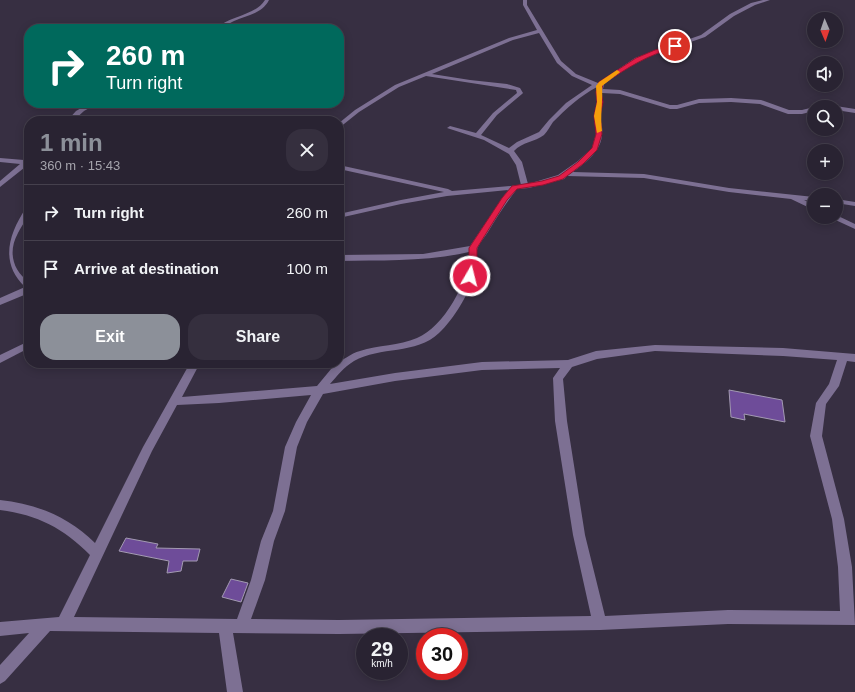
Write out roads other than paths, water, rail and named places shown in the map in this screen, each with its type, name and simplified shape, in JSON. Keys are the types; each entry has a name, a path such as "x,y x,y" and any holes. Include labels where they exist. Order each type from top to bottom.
{"street":[{"path":"226,24 259,10 264,7 267,0"},
{"path":"525,0 525,5 554,51 559,62 574,75 598,87 670,107 678,107 698,101 731,100 761,102 788,112 807,111"},
{"path":"510,152 514,146 535,137 545,130 552,119 576,96 598,87 601,83 637,59 703,36 732,16 753,4 768,0"},
{"path":"344,122 375,99 397,86 511,39 540,31"},
{"path":"425,74 470,82 507,86 518,89 520,93 495,114 477,136"},
{"path":"344,215 401,202 456,193 515,188 552,181 568,174 595,149 599,134 597,116 600,102 598,87"},
{"path":"74,116 85,108"},
{"path":"843,109 855,111"},
{"path":"450,128 491,141 510,152 518,160 525,186"},
{"path":"0,160 24,160"},
{"path":"0,185 24,164"},
{"path":"344,168 456,193"},
{"path":"568,174 644,176 700,186 807,198"},
{"path":"344,364 362,353 417,341 429,336 438,328 458,300 470,276 473,264 473,248 504,199 515,188"},
{"path":"788,196 807,205"},
{"path":"843,202 855,204"},
{"path":"24,217 14,232 8,248 11,268 21,282 24,284"},
{"path":"843,222 855,227"},
{"path":"344,258 428,255 459,252 473,248"},
{"path":"0,302 24,291"},
{"path":"0,359 24,347"},
{"path":"174,400 219,399 321,390 395,377 482,366 568,364 596,355 655,348 783,352 849,357"},
{"path":"0,629 47,624 106,623 354,627 600,623 728,617 851,618 838,519 816,436 821,403 834,386 841,368 849,357"},
{"path":"568,364 558,378 561,421 579,535 600,623"},
{"path":"63,624 147,450 192,368"},
{"path":"241,626 258,579 266,544 279,512 288,460 294,442 302,422 321,390 339,368"},
{"path":"0,505 19,506 42,513 72,532 87,543 97,553"},
{"path":"0,676 47,624"},
{"path":"225,625 234,692"}]}
